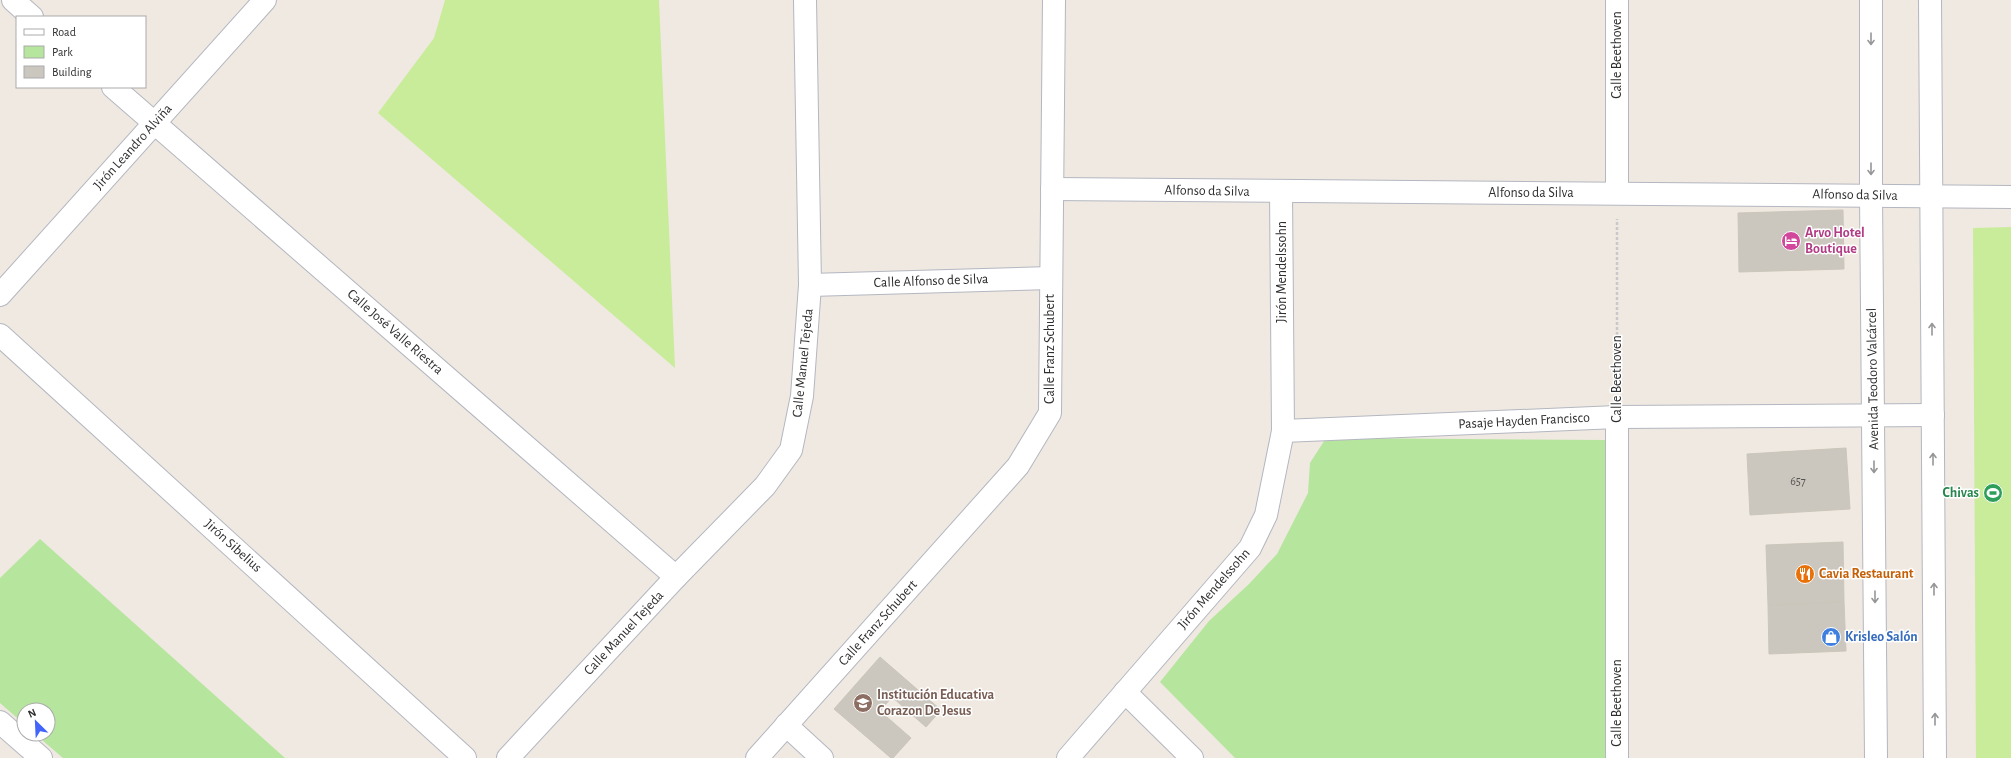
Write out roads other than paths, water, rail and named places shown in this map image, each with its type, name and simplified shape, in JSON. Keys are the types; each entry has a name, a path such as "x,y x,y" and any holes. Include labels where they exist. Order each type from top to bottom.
{"street":[{"path":"13,0 31,16"},
{"name":"Jirón Leandro Alviña","path":"0,294 265,0"},
{"name":"Calle Manuel Tejeda","path":"508,758 676,576 765,486 791,450 802,396 810,285 805,0"},
{"name":"Calle Franz Schubert","path":"757,758 1013,472 1050,413 1054,0"},
{"name":"Calle Beethoven","path":"1616,0 1618,193"},
{"name":"Avenida Teodoro Valcárcel","path":"1871,0 1871,195 1876,758"},
{"path":"1930,0 1935,758"},
{"name":"Calle José Valle Riestra","path":"114,88 676,576"},
{"name":"Alfonso da Silva","path":"1052,189 2011,197"},
{"name":"Jirón Mendelssohn","path":"1068,758 1250,548 1266,515 1283,432 1281,192"},
{"name":"Calle Alfonso de Silva","path":"810,285 1051,278"},
{"name":"Jirón Sibelius","path":"0,335 465,758"},
{"name":"Pasaje Hayden Francisco","path":"1283,432 1617,417 1933,414"},
{"name":"Calle Beethoven","path":"1617,417 1617,758"},
{"path":"1125,692 1192,758"},
{"path":"0,722 41,758"},
{"path":"786,725 822,758"}],"place":[{"name":"Arvo Hotel Boutique","path":"1791,241"},
{"name":"Chivas","path":"1993,493"},
{"name":"Cavia Restaurant","path":"1805,574"},
{"name":"Krisleo Salón","path":"1831,637"},
{"name":"Institución Educativa Corazon De Jesus","path":"863,703"}]}
